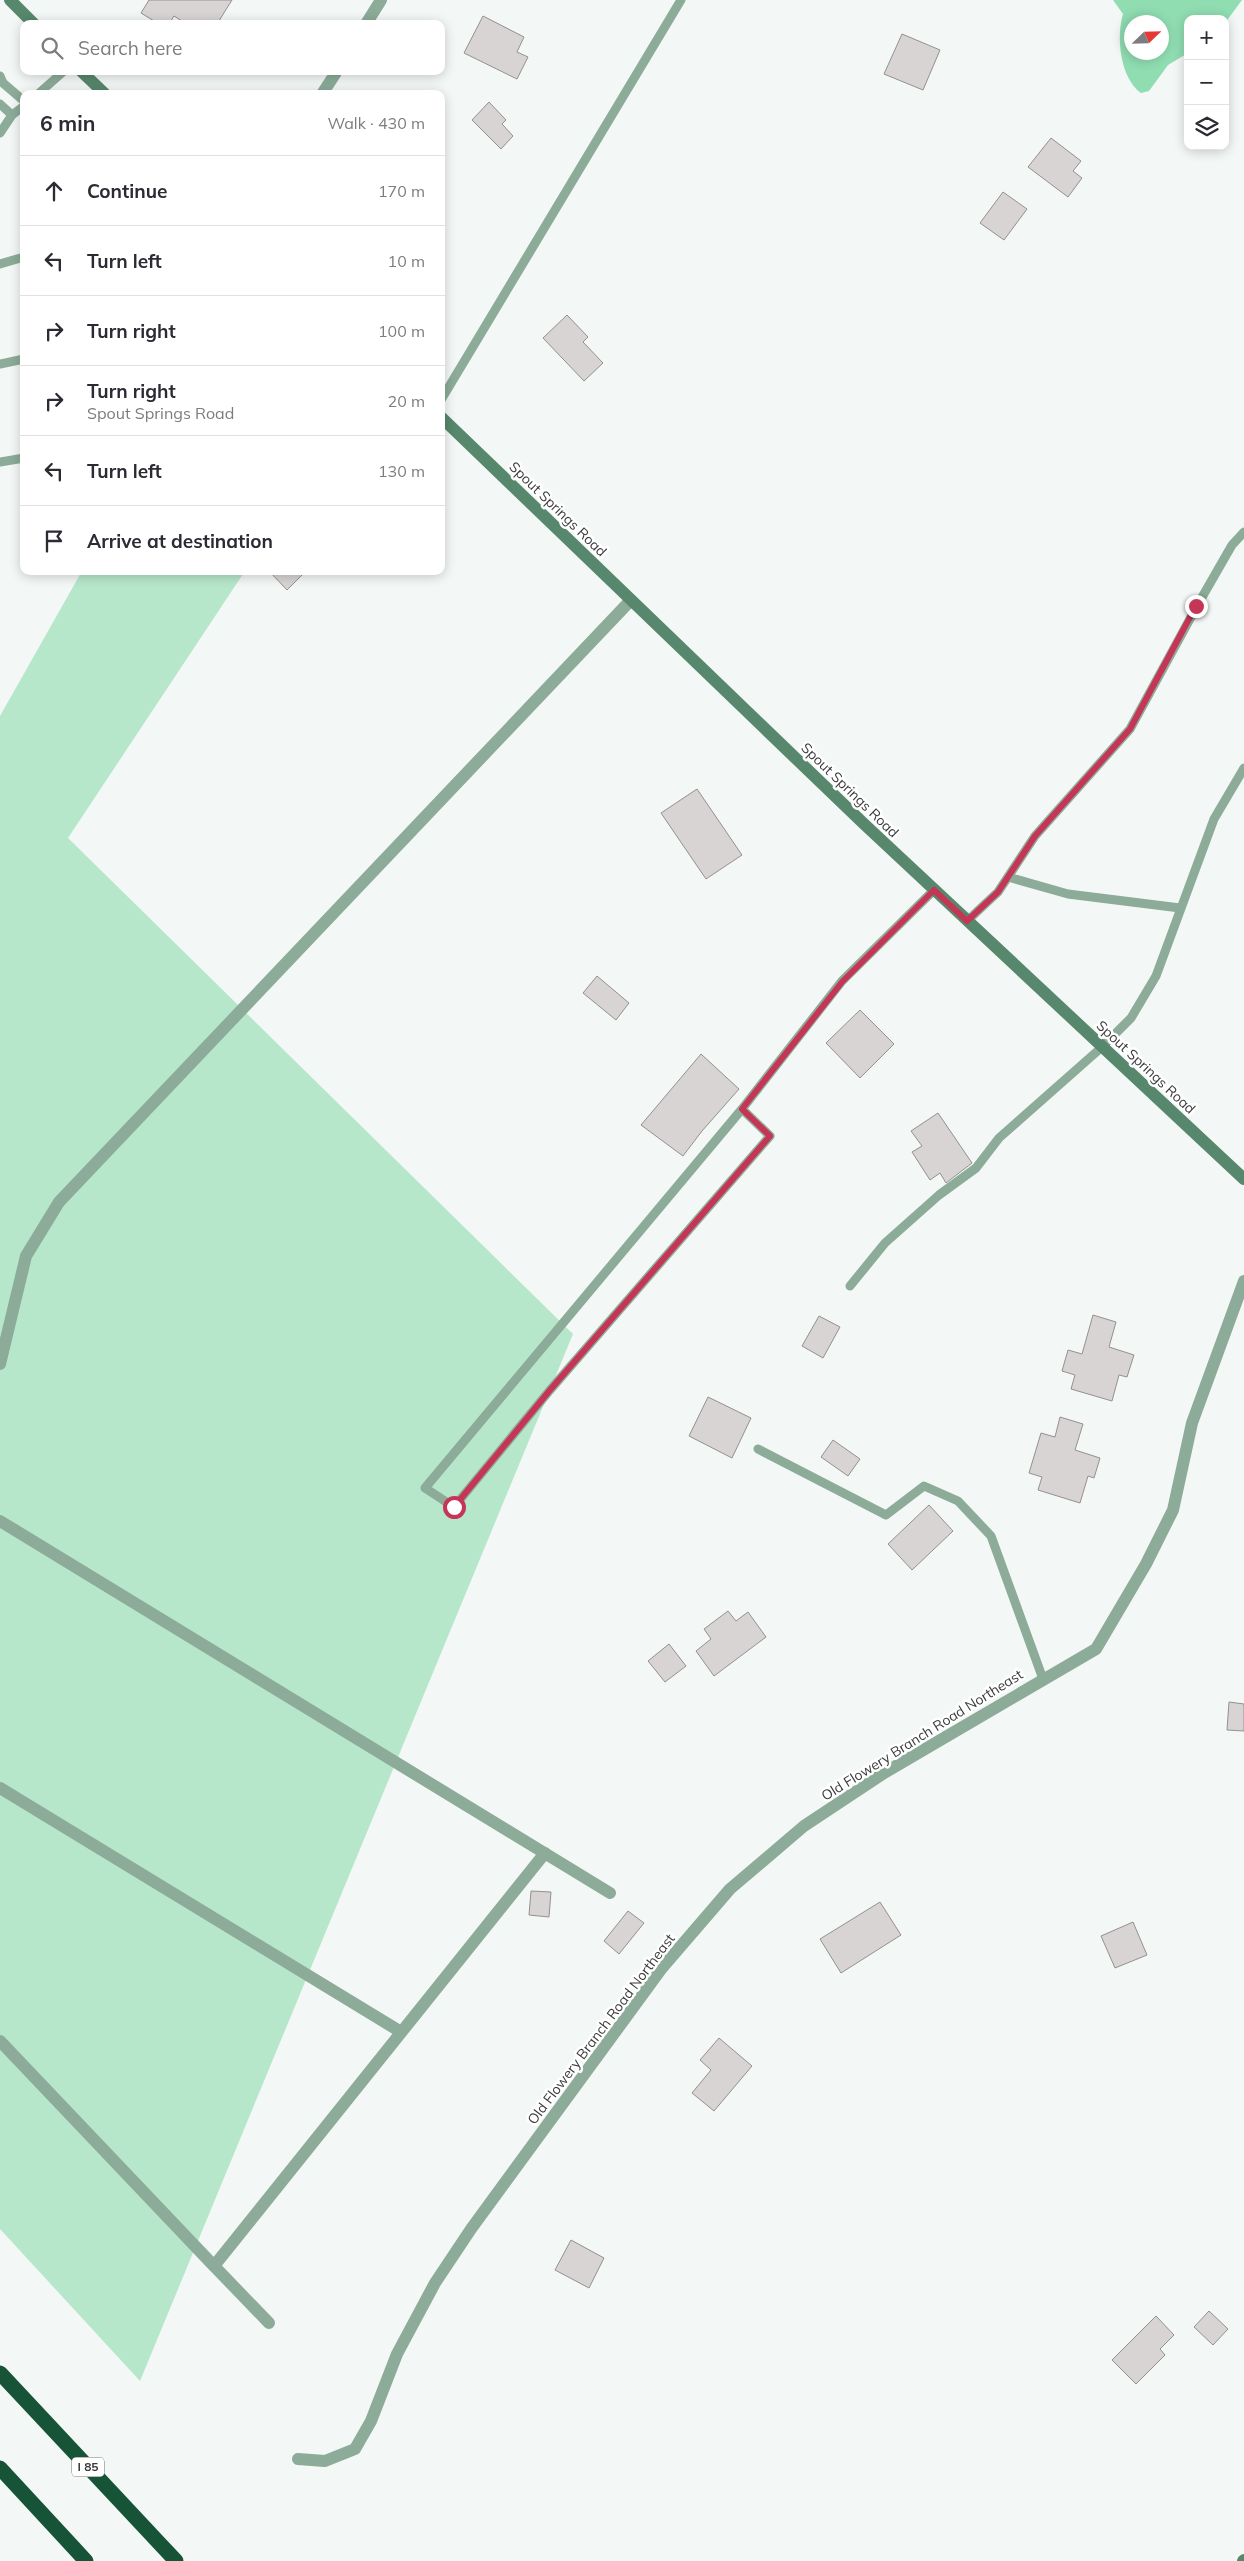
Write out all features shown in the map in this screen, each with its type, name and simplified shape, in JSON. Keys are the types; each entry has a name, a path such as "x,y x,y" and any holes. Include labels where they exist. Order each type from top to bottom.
{"highway":[{"name":"I 85","path":"0,2373 176,2561"},
{"path":"0,2468 86,2561"}],"street":[{"path":"10,0 30,20"},
{"path":"368,20 381,0"},
{"path":"85,75 101,90"},
{"path":"325,90 334,75"},
{"name":"Spout Springs Road","path":"445,421 934,890 1244,1179"},
{"path":"1,1356 26,1256 59,1202 631,600"},
{"name":"Old Flowery Branch Road Northeast","path":"298,2458 325,2461 355,2449 371,2421 397,2354 435,2282 471,2229 662,1968 730,1889 804,1826 868,1783 1096,1649 1146,1564 1173,1510 1192,1423 1244,1281"},
{"path":"0,1521 610,1893"},
{"path":"0,1788 401,2032"},
{"path":"214,2266 544,1853"},
{"path":"0,2041 269,2324"}],"lane":[{"path":"445,393 681,0"},
{"path":"43,90 59,75"},
{"path":"0,76 3,82 20,97"},
{"path":"0,104 12,115"},
{"path":"0,134 12,115 20,109"},
{"path":"0,264 20,258"},
{"path":"0,364 20,360"},
{"path":"0,462 20,459"},
{"path":"967,921 998,892 1035,836 1130,729 1196,606 1232,545 1244,532"},
{"path":"850,1286 885,1243 939,1195 976,1168 999,1138 1102,1047 1131,1018 1156,976 1214,819 1244,768"},
{"path":"1008,877 1068,894 1180,908"},
{"path":"742,1109 770,1136 550,1390 454,1507 425,1488 742,1109 842,982 934,890"},
{"path":"758,1449 886,1515 924,1486 958,1501 991,1536 1043,1679"}],"shaded area":[{"path":"1113,0 1242,0 1229,18 1229,15 1184,15 1184,55 1168,65 1149,91 1141,93 1128,78 1124,67 1120,45 1123,14"},
{"path":"80,575 242,575 68,838 573,1334 140,2381 0,2229 0,716"}],"building":[{"path":"149,0 232,0 220,20 180,20 174,16 172,20 152,20 141,13"},
{"path":"483,16 524,37 517,52 528,57 517,79 464,53"},
{"path":"902,34 940,50 923,90 884,74"},
{"path":"489,102 506,120 502,124 513,136 501,149 472,120"},
{"path":"1051,138 1081,161 1073,171 1082,178 1068,197 1028,167"},
{"path":"1003,192 1027,209 1004,240 980,223"},
{"path":"567,315 588,337 583,342 603,363 584,381 543,338"},
{"path":"273,575 302,575 287,590"},
{"path":"697,789 742,855 706,879 661,813"},
{"path":"597,976 629,1003 616,1020 583,993"},
{"path":"860,1010 894,1044 860,1078 826,1043"},
{"path":"701,1054 739,1089 683,1156 641,1125"},
{"path":"938,1113 972,1163 946,1183 940,1173 930,1180 912,1152 922,1146 911,1131"},
{"path":"1093,1315 1116,1322 1109,1347 1134,1355 1127,1377 1119,1375 1112,1401 1071,1389 1075,1375 1062,1371 1068,1350 1082,1354"},
{"path":"819,1316 840,1327 823,1358 802,1346"},
{"path":"708,1397 751,1418 732,1458 689,1436"},
{"path":"1060,1417 1083,1424 1075,1450 1100,1458 1094,1478 1088,1476 1080,1503 1038,1490 1042,1477 1029,1473 1041,1433 1055,1437"},
{"path":"833,1440 860,1459 848,1476 821,1457"},
{"path":"929,1505 953,1531 912,1570 888,1544"},
{"path":"728,1611 736,1621 748,1612 766,1637 714,1676 696,1651 711,1639 704,1629"},
{"path":"669,1644 686,1666 665,1682 648,1661"},
{"path":"1229,1702 1244,1704 1244,1731 1227,1730"},
{"path":"531,1891 551,1892 549,1917 529,1915"},
{"path":"880,1902 901,1935 841,1973 820,1939"},
{"path":"628,1911 644,1923 619,1954 604,1941"},
{"path":"1133,1922 1147,1955 1115,1968 1101,1936"},
{"path":"719,2038 752,2066 714,2111 692,2093 711,2070 700,2060"},
{"path":"571,2240 604,2258 589,2288 555,2270"},
{"path":"1209,2311 1228,2329 1213,2345 1194,2327"},
{"path":"1156,2316 1174,2335 1160,2349 1165,2355 1136,2384 1112,2360"}],"route":[{"path":"454,1507 550,1390 770,1136 742,1109 842,982 934,890 967,921 998,892 1035,836 1130,729 1196,606"}]}
